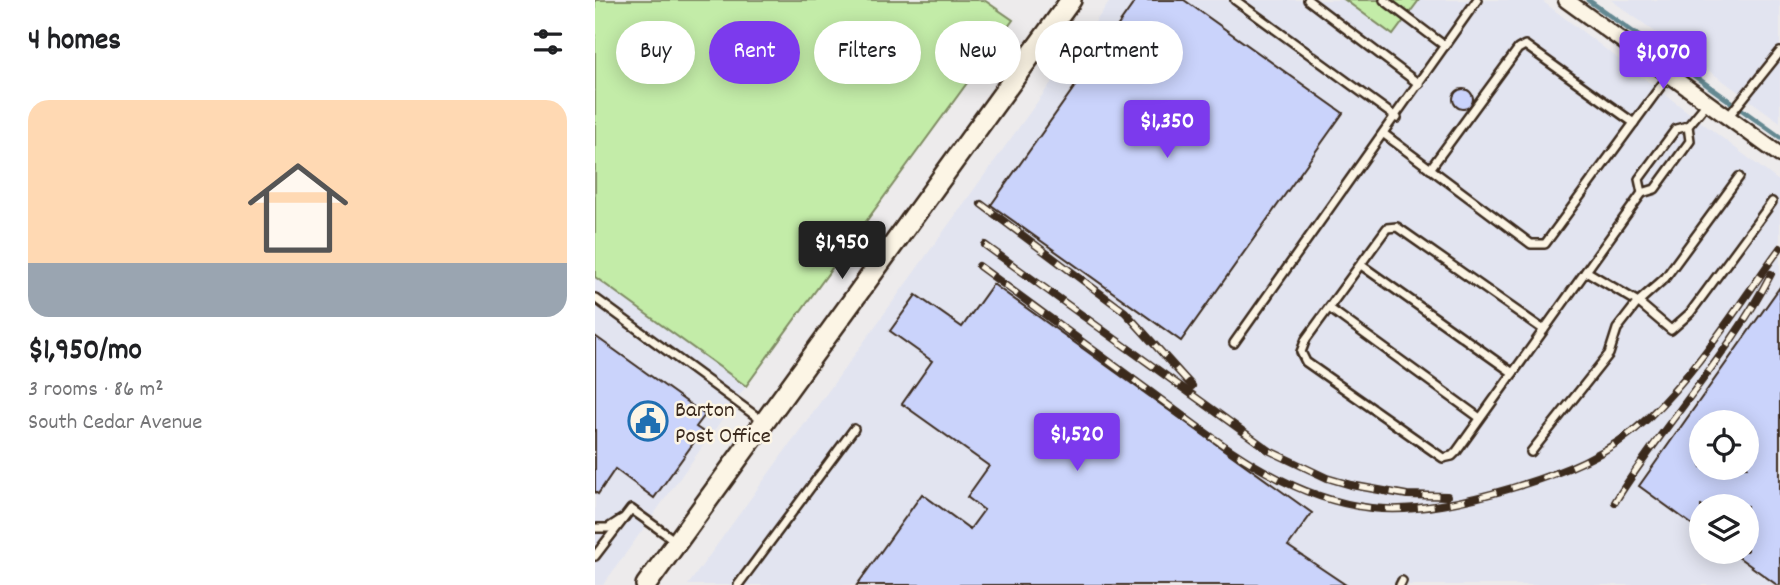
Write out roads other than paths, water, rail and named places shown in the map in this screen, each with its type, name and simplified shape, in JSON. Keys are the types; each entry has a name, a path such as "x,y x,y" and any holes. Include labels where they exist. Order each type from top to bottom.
{"main road":[{"path":"646,585 1071,0"}],"street":[{"path":"1566,0 1780,155"}],"lane":[{"path":"1235,0 1397,118"},
{"path":"1307,0 1419,84"},
{"path":"1384,0 1445,46"},
{"path":"1234,343 1397,118 1475,1"},
{"path":"1430,169 1518,49 1525,45 1635,123"},
{"path":"1728,117 1780,52"},
{"path":"1384,134 1531,244 1545,244 1670,75"},
{"path":"1544,330 1397,227 1387,228 1301,352 1306,362 1443,458 1452,456 1457,451 1480,418 1544,330 1642,193 1655,189 1690,141 1688,127 1707,102"},
{"path":"1642,193 1639,179 1676,128 1688,127"},
{"path":"1531,452 1609,354 1617,329 1638,302 1665,278 1739,177"},
{"path":"1586,271 1638,302 1671,330 1690,313 1772,202"},
{"path":"1361,265 1513,373"},
{"path":"595,298 764,423"},
{"path":"1329,308 1480,418"},
{"path":"738,585 854,429"},
{"path":"595,556 631,509 677,542"},
{"path":"595,528 608,528 625,517"}],"waterway":[{"path":"1588,0 1780,137"}],"railway":[{"path":"981,204 1125,312 1192,386"},
{"path":"985,245 1270,451 1327,478 1351,485 1407,495 1447,496"},
{"path":"979,266 1197,426 1279,479 1339,502 1371,508 1406,509 1460,501 1512,488 1566,469 1617,443 1647,419 1684,379 1780,248"},
{"path":"1615,502 1736,333 1771,274"}],"place":[{"name":"Barton Post Office","path":"648,421"}]}
